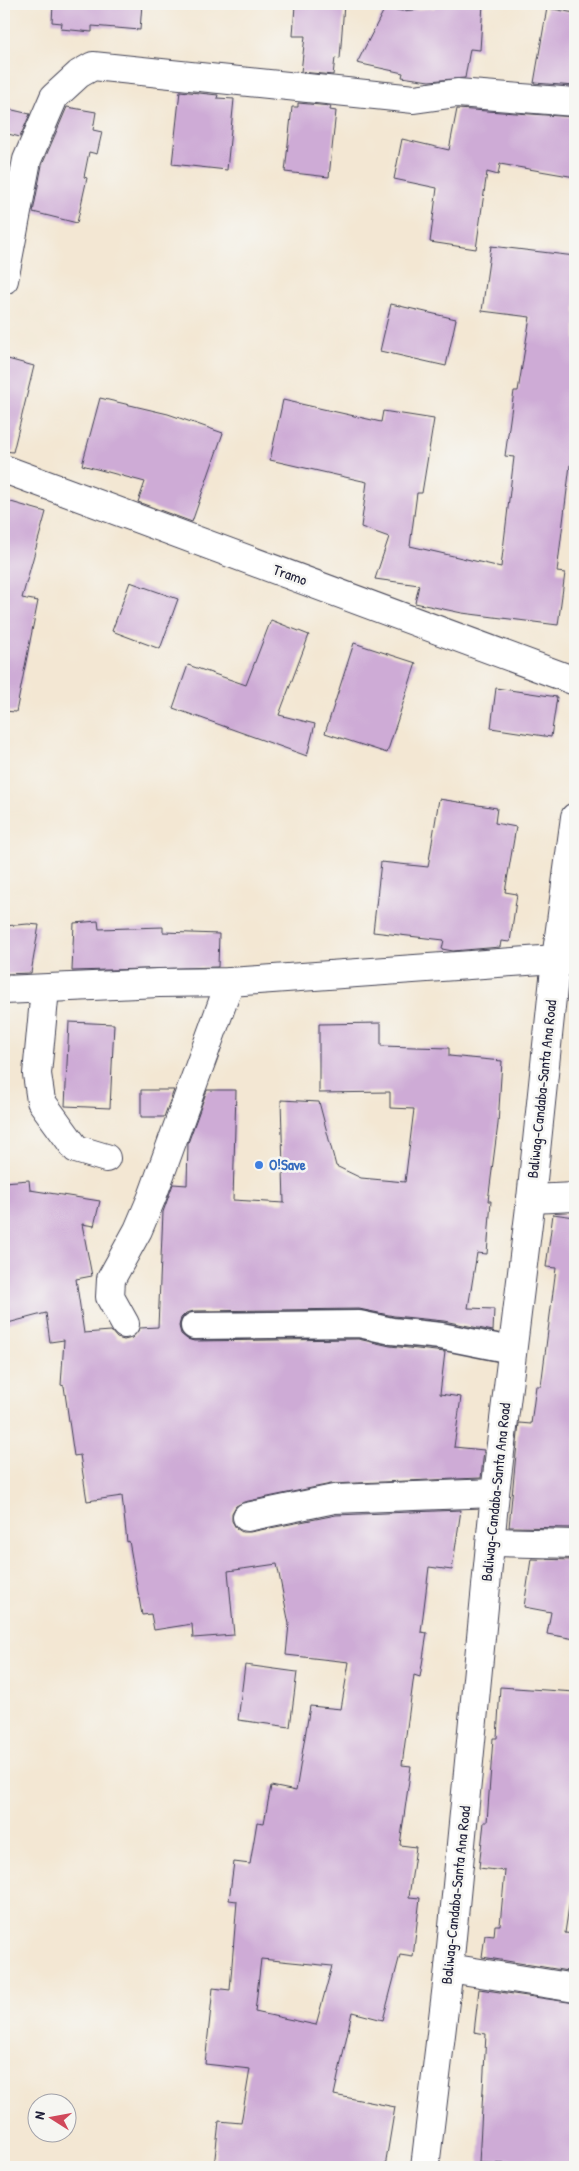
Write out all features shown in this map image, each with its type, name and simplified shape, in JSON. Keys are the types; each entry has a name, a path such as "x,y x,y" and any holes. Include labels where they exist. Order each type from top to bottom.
{"street":[{"path":"4,280 27,160 54,97 79,74 93,66 414,99 457,93 575,102"},
{"name":"Tramo","path":"4,469 575,681"},
{"name":"Baliwag-Candaba-Santa Ana Road","path":"425,2167 449,1968 495,1493 511,1350 564,942 575,817"},
{"path":"4,990 159,983 230,982 564,942"},
{"path":"125,1324 110,1297 111,1279 138,1230 152,1197 230,982"},
{"path":"45,989 37,1074 41,1101 76,1149 106,1158"},
{"path":"530,1199 575,1198"},
{"path":"194,1326 316,1323 359,1324 392,1331 441,1336 511,1350"},
{"path":"247,1517 334,1499 495,1493"},
{"path":"491,1542 575,1544"},
{"path":"449,1968 575,1988"}],"building":[{"path":"53,4 142,4 140,30 92,26 92,32 61,29 62,23 52,22"},
{"path":"295,4 344,4 340,59 335,58 333,75 301,72 305,36 293,36"},
{"path":"435,4 483,4 480,50 470,49 465,78 429,81 402,77 403,73 357,63 385,8 402,11 435,8"},
{"path":"547,8 575,13 575,86 534,83"},
{"path":"180,91 218,95 217,98 234,99 227,170 172,164"},
{"path":"298,103 331,106 330,110 336,111 329,177 285,172 292,107 298,107"},
{"path":"67,107 96,112 93,130 102,132 97,154 89,152 84,177 87,178 77,223 33,212 42,165"},
{"path":"4,108 30,114 20,137 4,133"},
{"path":"457,109 575,117 575,177 500,164 498,175 487,172 476,249 430,242 437,188 394,179 402,139 449,150"},
{"path":"491,246 575,256 575,465 570,465 557,572 565,573 558,625 462,613 415,603 419,585 375,579 389,537 361,527 367,482 270,460 283,400 381,422 383,411 434,419 422,493 417,493 410,546 501,567 514,457 505,456 514,391 518,391 530,317 482,311"},
{"path":"391,304 456,319 446,366 380,351"},
{"path":"4,358 34,366 13,452 4,451"},
{"path":"100,398 168,414 223,433 192,522 138,502 145,482 82,465"},
{"path":"4,500 46,512 22,598 38,601 16,712 4,711"},
{"path":"130,582 178,599 160,649 112,631"},
{"path":"271,620 309,635 279,715 315,724 307,756 173,708 188,665 246,685"},
{"path":"354,643 416,663 387,753 325,733"},
{"path":"496,688 557,697 551,737 491,728"},
{"path":"439,799 497,808 495,823 516,827 505,892 517,894 510,942 501,941 500,947 453,951 442,949 444,940 373,932 381,862 428,867"},
{"path":"98,921 99,929 163,927 163,932 219,934 218,967 72,971 74,923"},
{"path":"39,925 31,973 4,974 4,926"},
{"path":"69,1022 114,1024 110,1108 65,1106"},
{"path":"381,1023 381,1046 449,1048 449,1056 502,1061 498,1124 488,1201 491,1201 487,1254 477,1253 468,1308 494,1309 493,1331 444,1321 394,1316 359,1309 194,1311 186,1313 181,1318 179,1326 181,1334 187,1339 194,1341 358,1339 390,1346 445,1352 440,1394 461,1397 454,1447 484,1450 481,1478 331,1484 244,1502 236,1506 232,1513 232,1521 236,1528 242,1532 250,1532 336,1515 461,1510 452,1570 429,1567 421,1632 427,1633 420,1677 414,1675 402,1765 411,1766 400,1845 416,1847 409,1897 420,1898 413,1957 400,1955 383,2020 352,2012 334,2095 395,2107 385,2167 214,2167 219,2121 241,2123 250,2069 205,2064 213,1988 230,1990 237,1901 229,1900 234,1862 250,1864 257,1822 264,1823 271,1786 296,1791 310,1706 341,1709 349,1662 286,1655 289,1624 277,1564 228,1571 234,1635 193,1638 192,1624 154,1630 151,1614 142,1615 129,1541 127,1542 122,1496 87,1501 80,1455 74,1456 64,1386 61,1385 64,1340 50,1342 46,1313 4,1324 4,1182 29,1180 30,1190 100,1201 94,1226 82,1224 92,1276 76,1279 84,1333 111,1331 117,1338 124,1340 132,1338 140,1328 158,1327 163,1212 173,1184 187,1185 188,1143 207,1090 236,1090 233,1200 284,1203 281,1100 319,1102 336,1166 361,1178 405,1182 414,1109 390,1108 390,1092 319,1093 319,1024","holes":["261,1959 332,1966 316,2025 255,2012"]},
{"path":"141,1090 174,1090 164,1117 141,1117"},
{"path":"553,1214 575,1217 575,1528 509,1527 519,1423 531,1424 536,1386 541,1386 556,1268 546,1267"},
{"path":"531,1559 575,1560 575,1639 547,1634 551,1612 524,1607"},
{"path":"245,1665 297,1672 290,1727 238,1720"},
{"path":"500,1687 575,1692 575,1880 573,1879 565,1933 575,1934 574,1972 482,1957 485,1935 494,1936 495,1925 500,1925 505,1871 479,1868 484,1822 487,1822 493,1738 497,1738"},
{"path":"479,1989 575,2003 575,2166 479,2163 486,2034 474,2032"}],"place":[{"name":"O!Save","path":"259,1165"}]}
